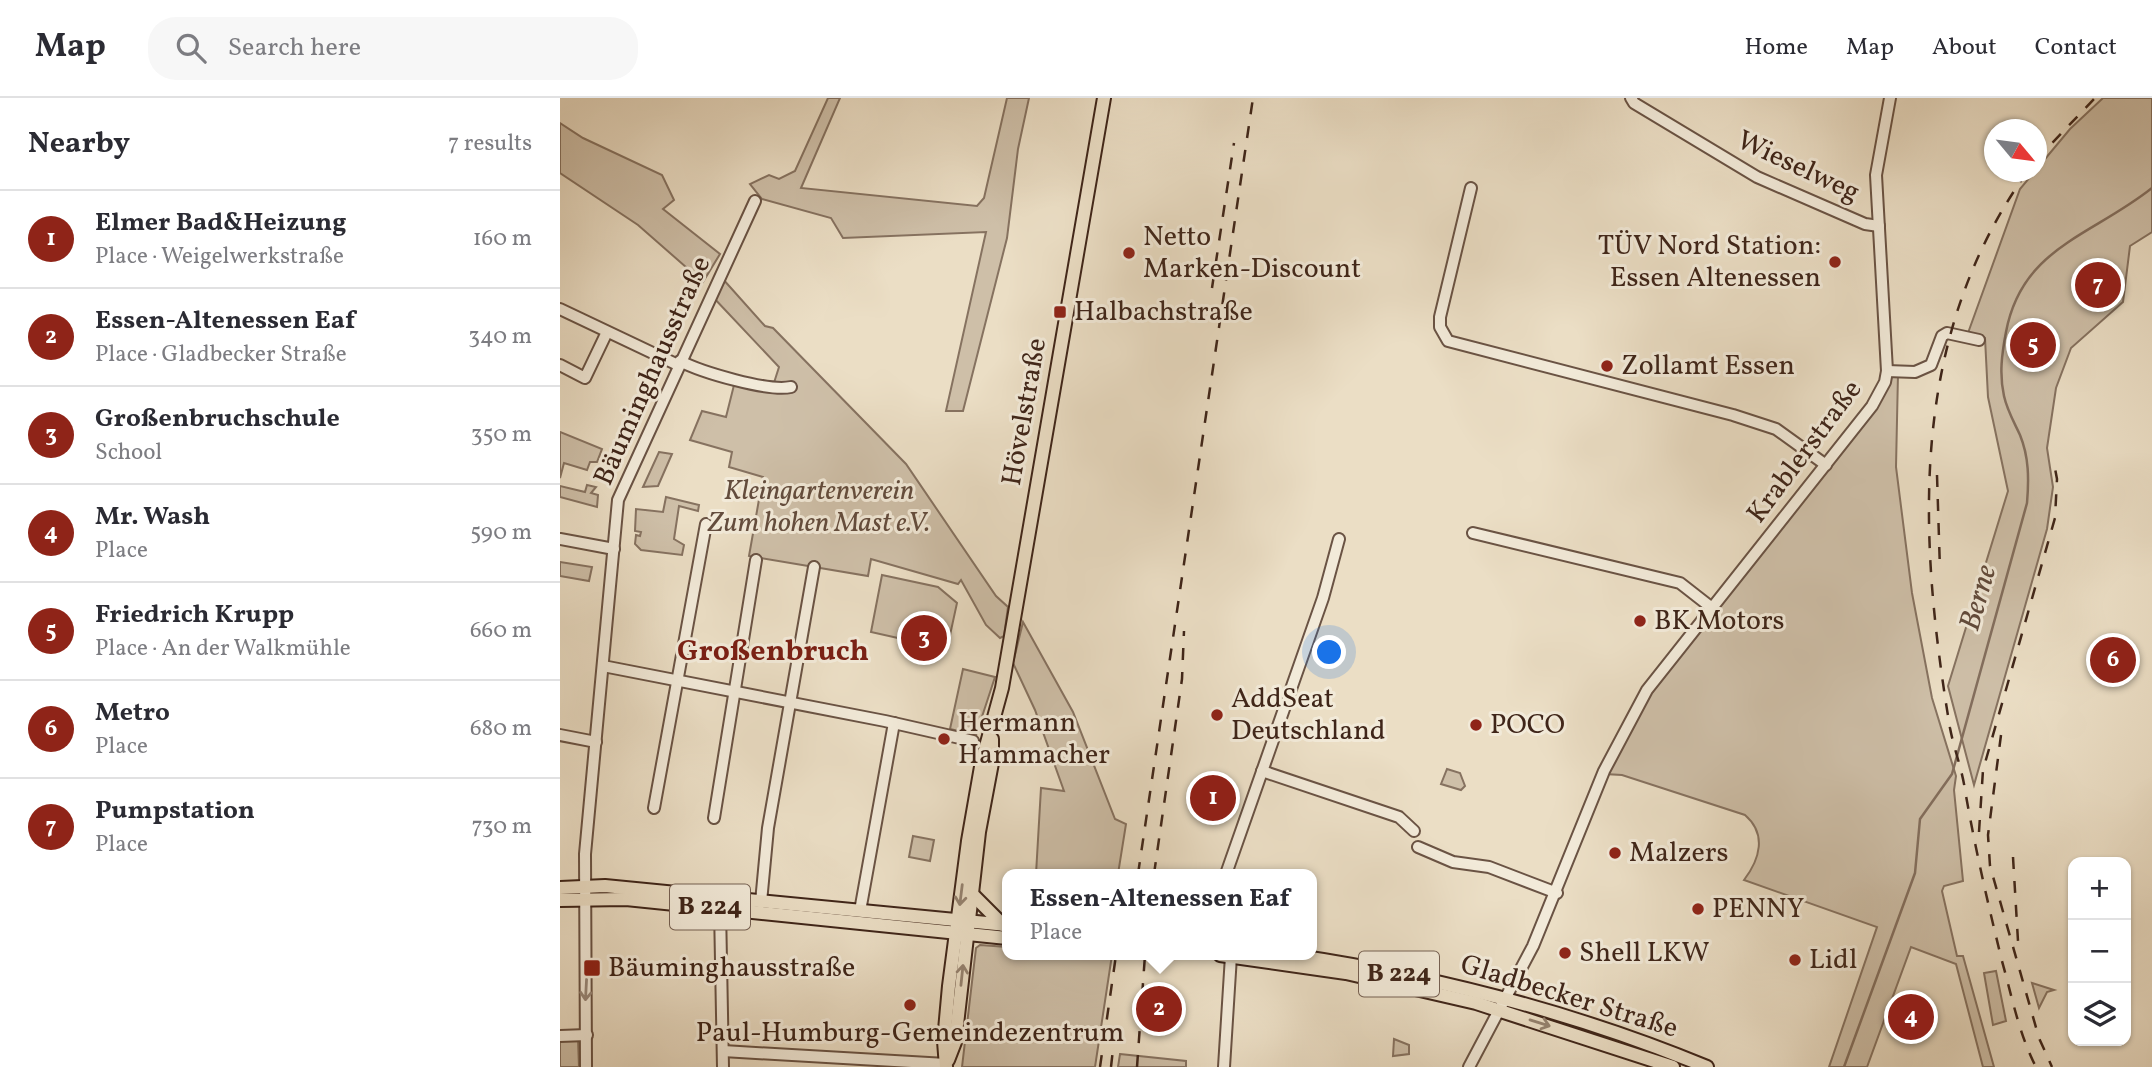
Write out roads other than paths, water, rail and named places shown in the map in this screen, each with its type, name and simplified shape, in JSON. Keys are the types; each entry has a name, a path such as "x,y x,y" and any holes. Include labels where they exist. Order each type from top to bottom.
{"main road":[{"name":"Hövelstraße","path":"946,1065 944,1041 962,928 981,767 1003,688 1104,98"},
{"name":"Hövelstraße","path":"962,928 973,895 979,832 992,763 991,734"},
{"name":"B 224","path":"560,888 720,908 1002,929"},
{"name":"B 224","path":"560,901 585,892 761,902 860,911 962,928"},
{"path":"973,895 1002,925"},
{"name":"Gladbecker Straße","path":"1255,960 1346,972 1503,1004 1673,1067"},
{"name":"Gladbecker Straße","path":"1317,960 1431,981 1668,1051 1707,1067"},
{"path":"1656,1061 1668,1051"}],"street":[{"name":"Wieselweg","path":"1631,98 1634,103 1757,177 1866,224 1879,226"},
{"name":"Krablerstraße","path":"1469,1067 1557,893 1598,785 1647,690 1875,402 1885,382 1887,371 1877,175 1890,98"},
{"path":"1471,188 1440,317 1440,327 1448,341 1733,415 1776,429 1826,465"},
{"name":"Bäuminghausstraße","path":"586,1067 585,892 596,742 621,489 755,201"},
{"path":"560,309 679,363 744,380 791,387"},
{"path":"560,365 585,377 607,332"},
{"path":"1887,371 1915,372 1931,365 1942,336 1947,333 1979,340"},
{"path":"653,808 706,524"},
{"path":"1473,533 1680,583 1712,608"},
{"path":"560,539 614,549"},
{"path":"1228,869 1331,576 1339,539"},
{"path":"714,818 756,560"},
{"path":"761,902 768,828 814,567"},
{"path":"603,666 733,690 973,741"},
{"path":"860,911 894,723"},
{"path":"560,735 596,742"},
{"path":"1262,771 1399,817 1414,831"},
{"path":"1418,847 1453,862 1489,867 1557,893"},
{"path":"720,908 723,1067"},
{"path":"1224,1067 1225,960"},
{"path":"560,1036 587,1035"},
{"path":"723,1051 946,1065"}],"waterway":[{"name":"Berne","path":"1844,1067 1915,873 1920,819 1952,774 2027,503 2027,460 2020,435 2007,406 2002,380 2006,332 2014,303 2027,280 2062,246 2152,188"}],"railway":[{"path":"1139,869 1253,98"},
{"path":"2047,148 2095,98"},
{"path":"1212,288 1234,143"},
{"path":"2021,182 1988,236 1960,302 1942,371 1932,441 1929,512 1932,584 1950,728 2002,961 2020,1028 2036,1067"},
{"path":"1979,832 1983,770 2055,518 2057,479 2054,463"},
{"path":"1937,475 1940,570"},
{"path":"1155,869 1182,679 1184,631"},
{"path":"2001,735 1988,835 1990,866 2039,1038 2052,1067"},
{"path":"2013,857 2018,941"},
{"path":"1100,1067 1115,960"},
{"path":"1137,1067 1145,960"},
{"path":"1111,1067 1115,1031"}],"place":[{"name":"Netto Marken-Discount","path":"1129,253"},
{"name":"TÜV Nord Station: Essen Altenessen","path":"1835,262"},
{"name":"Pumpstation","path":"2098,285"},
{"name":"Halbachstraße","path":"1060,312"},
{"name":"Friedrich Krupp","path":"2033,345"},
{"name":"Zollamt Essen","path":"1607,366"},
{"name":"BK Motors","path":"1640,621"},
{"name":"Großenbruchschule","path":"924,638"},
{"name":"Metro","path":"2113,660"},
{"name":"AddSeat Deutschland","path":"1217,715"},
{"name":"POCO","path":"1476,725"},
{"name":"Hermann Hammacher","path":"944,739"},
{"name":"Elmer Bad&Heizung","path":"1213,798"},
{"name":"Malzers","path":"1615,853"},
{"name":"PENNY","path":"1698,909"},
{"name":"Shell LKW","path":"1565,953"},
{"name":"Lidl","path":"1795,960"},
{"name":"Bäuminghausstraße","path":"592,968"},
{"name":"Paul-Humburg-Gemeindezentrum","path":"910,1005"},
{"name":"Essen-Altenessen Eaf","path":"1159,1009"},
{"name":"Mr. Wash","path":"1911,1017"}],"district":[{"name":"Großenbruch","path":"773,652"}],"park label":[{"name":"Kleingartenverein Zum hohen Mast e.V.","path":"819,507"}]}
